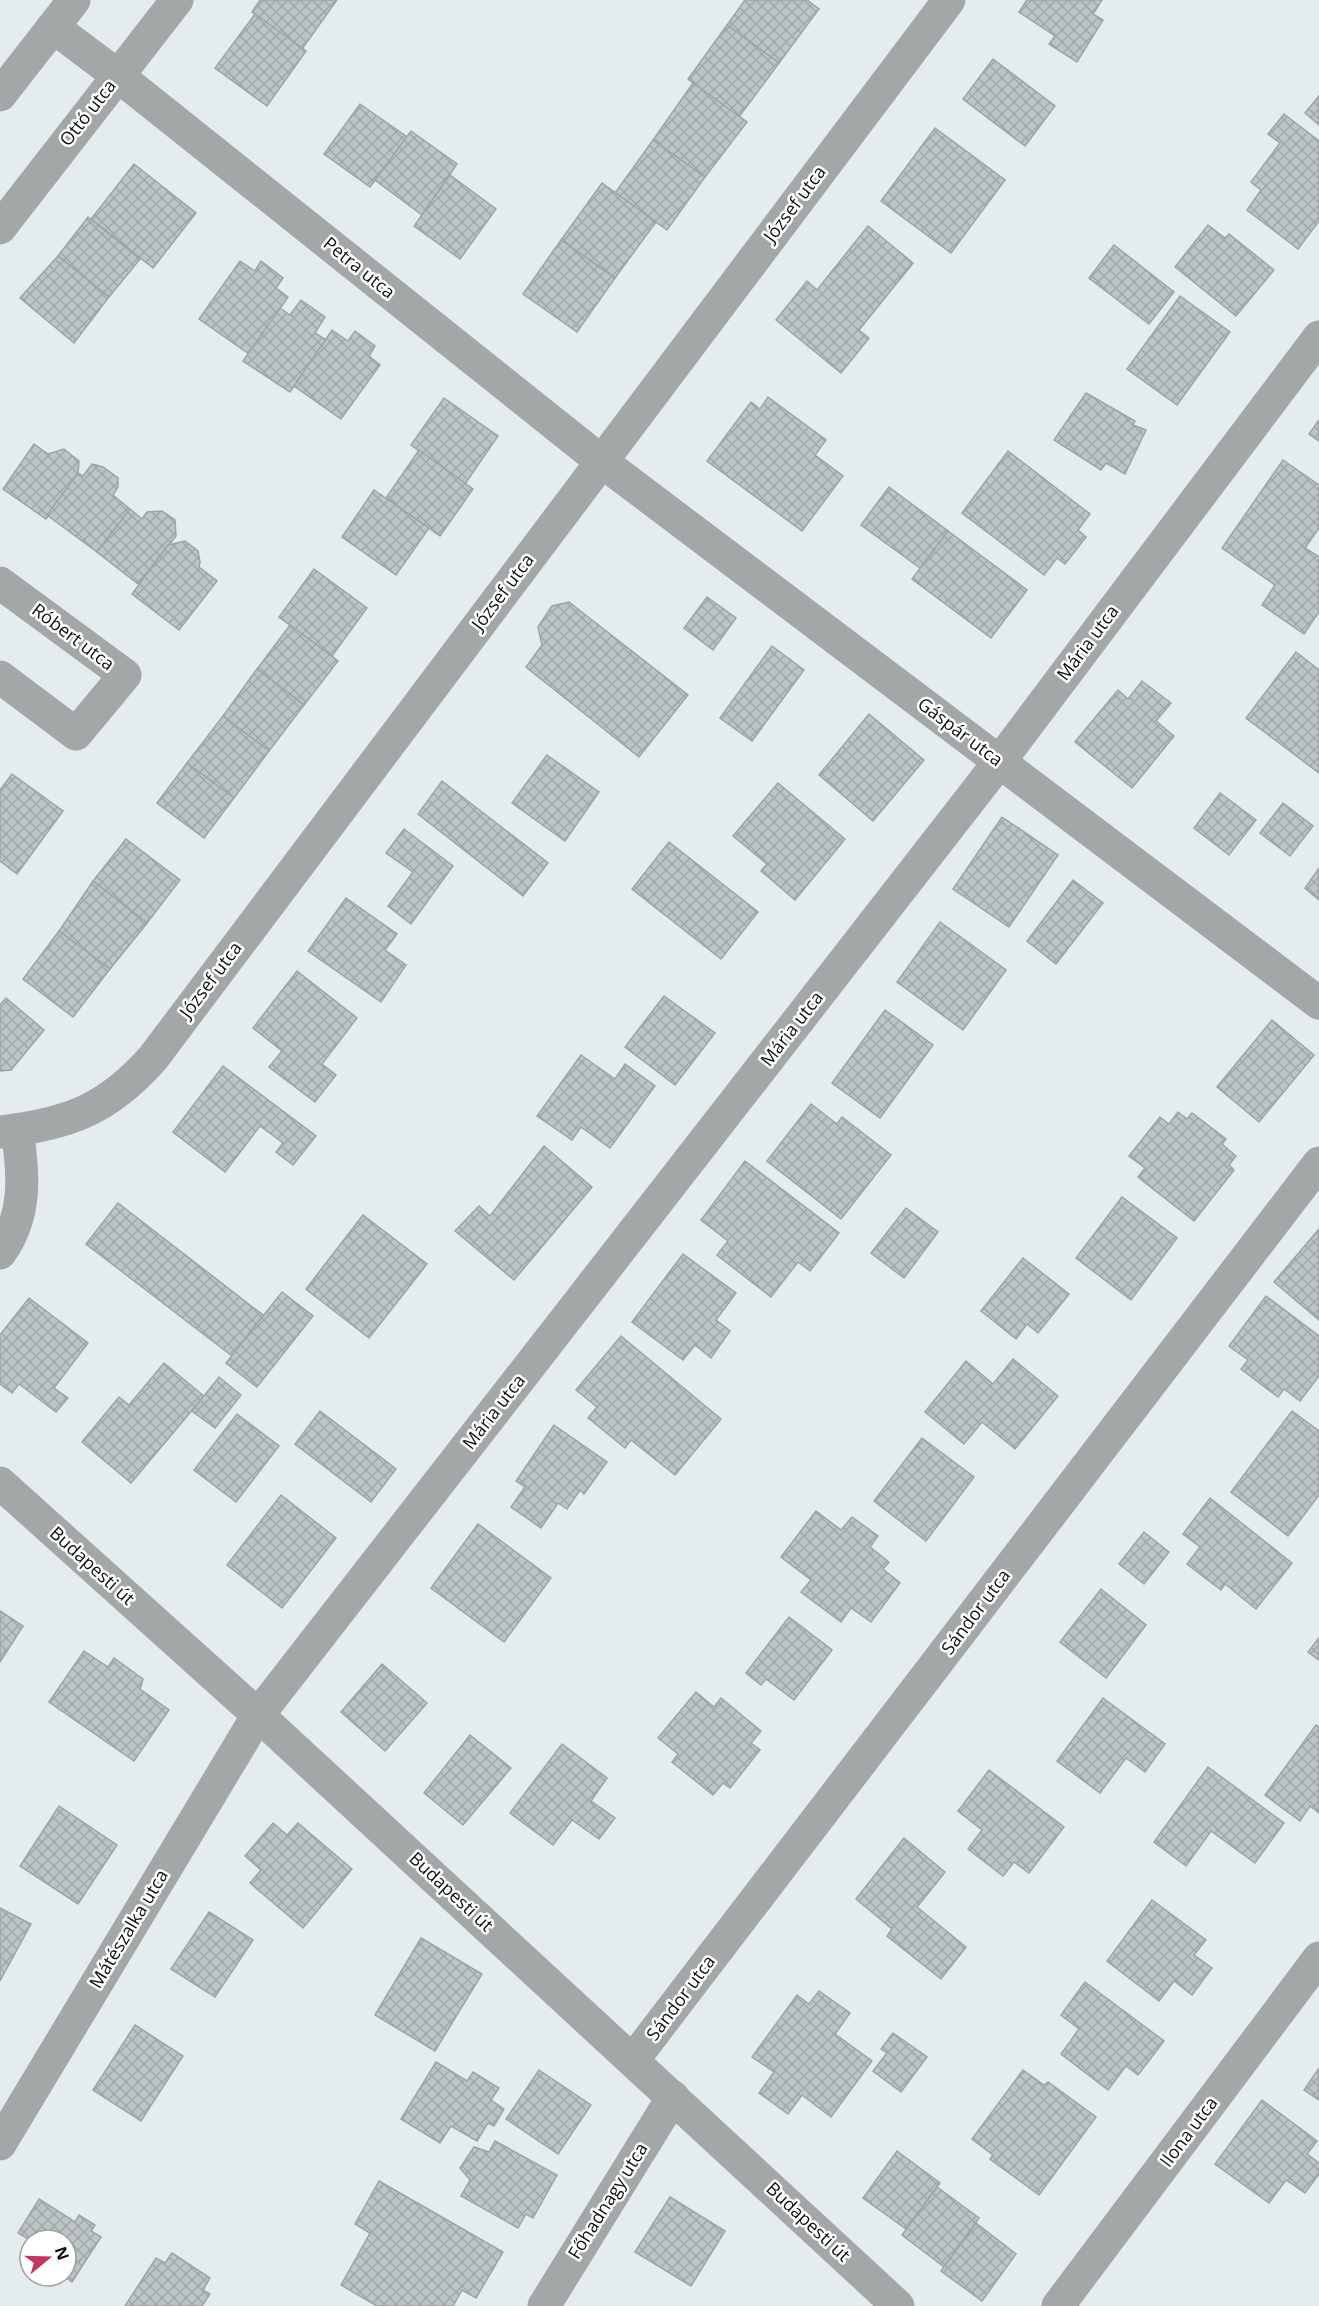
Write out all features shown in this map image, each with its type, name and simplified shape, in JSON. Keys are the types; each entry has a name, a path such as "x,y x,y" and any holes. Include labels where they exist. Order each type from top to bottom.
{"street":[{"path":"0,95 74,0"},
{"name":"Ottó utca","path":"0,228 177,0"},
{"name":"József utca","path":"0,1253 8,1243 18,1219 23,1190 21,1157 9,1131 50,1124 95,1107 115,1096 153,1058 601,461 938,4"},
{"name":"Petra utca","path":"52,27 117,75 601,461"},
{"name":"Mária utca","path":"258,1715 1000,761 1319,337"},
{"name":"Gáspár utca","path":"601,461 1319,1003"},
{"name":"Róbert utca","path":"0,583 125,675 76,734 0,677"},
{"name":"Sándor utca","path":"633,2060 1319,1164"},
{"name":"Budapesti út","path":"0,1484 258,1715 898,2306"},
{"name":"Mátészalka utca","path":"0,2144 258,1715"},
{"name":"Ilona utca","path":"1058,2306 1319,1958"},
{"name":"Főhadnagy utca","path":"544,2306 673,2097"}],"building":[{"path":"260,0 337,0 302,49 252,12"},
{"path":"745,0 807,0 819,9 779,63 727,25"},
{"path":"1027,0 1102,0 1093,14 1103,20 1077,62 1049,44 1055,36 1019,12"},
{"path":"255,14 306,51 267,106 215,68"},
{"path":"727,25 779,63 739,117 688,79"},
{"path":"993,59 1055,106 1025,146 963,99"},
{"path":"693,83 747,122 705,177 653,140"},
{"path":"1319,96 1319,125 1305,113"},
{"path":"360,104 407,137 370,187 324,154"},
{"path":"1284,114 1319,141 1319,221 1298,249 1247,210 1261,190 1251,182 1280,143 1268,134"},
{"path":"935,128 1005,180 951,253 881,201"},
{"path":"411,131 457,164 422,215 375,180"},
{"path":"653,140 705,177 667,230 615,193"},
{"path":"134,164 196,213 153,268 91,219"},
{"path":"450,175 496,209 460,259 414,226"},
{"path":"602,183 656,222 615,278 561,240"},
{"path":"88,217 140,259 109,297 58,256"},
{"path":"1208,225 1225,238 1229,234 1274,270 1236,316 1175,267"},
{"path":"868,226 913,263 859,330 869,338 841,373 776,320 807,281 817,290"},
{"path":"561,240 615,278 577,332 523,294"},
{"path":"1114,245 1174,292 1149,324 1089,278"},
{"path":"58,256 109,297 74,343 20,298"},
{"path":"240,261 255,271 261,261 283,278 276,288 288,297 249,354 199,319"},
{"path":"1180,296 1230,332 1177,405 1127,369"},
{"path":"301,300 325,317 315,333 326,340 290,392 243,361 280,308 290,315"},
{"path":"332,330 348,341 355,331 375,346 369,356 380,365 341,419 294,386"},
{"path":"1086,393 1135,421 1133,425 1146,430 1125,474 1106,463 1101,470 1054,440"},
{"path":"768,397 826,440 815,455 843,476 802,531 707,461 751,402 760,409"},
{"path":"444,398 498,436 465,484 411,445"},
{"path":"1319,420 1319,441 1309,434"},
{"path":"34,444 48,454 64,449 79,461 78,473 46,519 3,489"},
{"path":"419,450 473,489 440,536 386,498"},
{"path":"1008,451 1090,514 1078,530 1086,537 1065,564 1057,558 1044,575 962,513"},
{"path":"1283,460 1319,485 1319,528 1305,548 1319,557 1319,612 1304,634 1262,605 1275,585 1222,548"},
{"path":"92,464 103,467 118,478 118,487 113,495 130,509 97,552 47,515 78,473 83,476"},
{"path":"889,487 948,531 920,568 861,525"},
{"path":"374,490 429,528 396,575 342,537"},
{"path":"130,509 142,519 147,512 162,511 175,520 176,536 138,584 97,552"},
{"path":"948,531 1027,590 991,638 912,579"},
{"path":"185,541 198,551 199,567 217,581 179,630 132,594 168,545"},
{"path":"314,569 367,608 332,656 279,617"},
{"path":"707,597 736,618 713,650 684,628"},
{"path":"569,602 688,695 639,757 526,667 542,645 538,627 552,606"},
{"path":"290,625 338,661 304,705 257,669"},
{"path":"772,646 804,670 752,741 720,718"},
{"path":"1296,652 1319,670 1319,773 1246,718"},
{"path":"257,669 304,705 269,751 223,716"},
{"path":"1142,681 1171,703 1156,721 1174,736 1132,788 1075,742 1118,690 1128,699"},
{"path":"869,714 924,760 873,821 819,775"},
{"path":"223,716 269,751 234,798 187,763"},
{"path":"547,755 599,792 565,841 512,803"},
{"path":"187,763 234,798 204,838 157,803"},
{"path":"12,774 63,811 17,874 0,861 0,790"},
{"path":"442,781 548,863 523,896 418,814"},
{"path":"778,783 845,839 795,900 761,871 767,864 733,836"},
{"path":"1220,793 1256,820 1229,855 1194,828"},
{"path":"1283,803 1313,826 1290,856 1260,833"},
{"path":"1002,817 1058,855 1009,927 953,889"},
{"path":"404,829 453,866 411,924 388,906 413,872 386,853"},
{"path":"126,839 180,880 147,923 93,881"},
{"path":"669,842 758,912 721,959 632,889"},
{"path":"1319,868 1319,900 1305,888"},
{"path":"1073,880 1103,903 1056,964 1027,941"},
{"path":"93,881 147,923 110,969 59,931"},
{"path":"346,898 397,934 385,950 406,965 381,1002 308,951"},
{"path":"940,922 1006,970 963,1030 897,982"},
{"path":"59,931 110,969 73,1017 23,979"},
{"path":"297,971 357,1018 322,1064 336,1075 315,1102 269,1067 282,1051 253,1028"},
{"path":"664,996 715,1033 675,1085 625,1047"},
{"path":"6,998 44,1030 11,1070 0,1071 0,1005"},
{"path":"885,1010 933,1045 880,1118 832,1083"},
{"path":"1272,1020 1314,1055 1259,1122 1217,1087"},
{"path":"581,1055 615,1079 625,1064 655,1086 610,1148 581,1127 572,1140 537,1116"},
{"path":"223,1066 316,1136 293,1165 276,1152 283,1143 260,1126 225,1172 173,1132"},
{"path":"811,1104 837,1124 842,1117 891,1155 841,1219 767,1161"},
{"path":"1178,1112 1187,1119 1192,1113 1226,1139 1222,1144 1236,1156 1229,1165 1234,1170 1194,1221 1138,1177 1145,1168 1129,1156 1160,1117 1169,1124"},
{"path":"544,1146 592,1187 514,1280 455,1231 479,1206 490,1216"},
{"path":"745,1161 839,1233 810,1271 798,1262 771,1297 717,1255 728,1241 701,1220"},
{"path":"1122,1197 1177,1238 1131,1300 1076,1258"},
{"path":"118,1203 263,1315 232,1356 86,1244"},
{"path":"906,1208 938,1232 904,1278 871,1253"},
{"path":"363,1215 427,1264 369,1338 306,1289"},
{"path":"1319,1229 1319,1320 1274,1282"},
{"path":"683,1254 736,1293 716,1320 730,1331 711,1358 695,1345 683,1360 632,1322"},
{"path":"1023,1258 1069,1294 1038,1333 1027,1324 1016,1339 981,1311"},
{"path":"282,1292 313,1316 257,1387 226,1363"},
{"path":"1266,1296 1319,1336 1319,1376 1300,1401 1284,1389 1278,1397 1241,1369 1248,1360 1229,1346"},
{"path":"29,1298 88,1343 54,1388 68,1398 56,1412 19,1384 12,1393 0,1384 0,1335"},
{"path":"621,1336 721,1419 675,1475 631,1440 625,1448 588,1418 597,1407 576,1390"},
{"path":"1013,1359 1058,1396 1015,1449 982,1422 964,1444 925,1412 966,1361 993,1384"},
{"path":"164,1363 204,1396 131,1483 82,1442 119,1397 129,1405"},
{"path":"219,1377 241,1395 215,1428 192,1411"},
{"path":"320,1411 396,1469 371,1502 295,1444"},
{"path":"1292,1411 1319,1431 1319,1495 1288,1536 1231,1492"},
{"path":"237,1414 279,1446 236,1502 194,1470"},
{"path":"554,1425 607,1462 584,1494 580,1490 567,1509 558,1503 541,1528 511,1507 525,1487 516,1481"},
{"path":"922,1438 974,1477 926,1541 874,1501"},
{"path":"281,1495 336,1538 282,1608 227,1565"},
{"path":"1210,1498 1292,1563 1256,1609 1225,1584 1221,1590 1187,1564 1200,1547 1183,1534"},
{"path":"816,1511 841,1530 852,1517 878,1536 870,1547 889,1562 883,1569 900,1583 871,1622 851,1608 841,1622 801,1592 811,1580 781,1557"},
{"path":"478,1524 551,1578 504,1642 431,1588"},
{"path":"1144,1532 1169,1552 1144,1584 1119,1564"},
{"path":"1101,1589 1146,1625 1106,1678 1060,1642"},
{"path":"0,1611 23,1626 0,1662"},
{"path":"789,1617 832,1650 794,1700 766,1679 761,1685 746,1673"},
{"path":"1319,1638 1319,1660 1308,1652"},
{"path":"84,1651 108,1667 114,1658 143,1679 140,1689 169,1710 134,1761 49,1702"},
{"path":"382,1664 427,1703 385,1751 341,1712"},
{"path":"696,1692 714,1707 721,1698 761,1731 751,1743 760,1750 730,1788 723,1783 713,1795 672,1762 678,1754 658,1738"},
{"path":"1103,1698 1165,1744 1145,1772 1126,1758 1100,1793 1057,1761"},
{"path":"1316,1725 1319,1727 1319,1813 1310,1806 1300,1821 1265,1795"},
{"path":"470,1735 511,1768 463,1825 424,1793"},
{"path":"562,1744 607,1778 591,1801 615,1818 599,1839 572,1820 553,1845 510,1813"},
{"path":"1208,1767 1284,1823 1255,1863 1211,1831 1186,1866 1154,1842"},
{"path":"989,1770 1064,1827 1029,1873 1014,1862 1003,1876 968,1849 982,1830 958,1811"},
{"path":"59,1806 117,1845 78,1904 20,1866"},
{"path":"273,1823 287,1835 298,1823 352,1869 303,1928 250,1883 261,1870 245,1856"},
{"path":"904,1838 945,1872 917,1907 966,1947 941,1979 887,1936 892,1929 856,1899"},
{"path":"1152,1900 1206,1940 1194,1955 1212,1968 1192,1995 1174,1981 1159,2001 1107,1961"},
{"path":"0,1908 31,1924 0,1981"},
{"path":"209,1912 253,1940 215,1997 171,1969"},
{"path":"421,1938 482,1974 435,2051 375,2015"},
{"path":"1085,1982 1164,2041 1138,2075 1126,2066 1108,2090 1061,2054 1079,2029 1061,2015"},
{"path":"819,1991 850,2013 835,2034 872,2061 831,2117 802,2095 788,2114 759,2093 774,2072 752,2057 797,1995 809,2004"},
{"path":"135,2025 183,2056 141,2121 93,2090"},
{"path":"893,2033 927,2057 901,2092 873,2071 887,2053 881,2049"},
{"path":"436,2062 467,2081 473,2072 499,2088 491,2100 504,2109 494,2126 488,2123 477,2141 451,2126 440,2143 401,2119"},
{"path":"1319,2068 1319,2100 1304,2090"},
{"path":"539,2070 591,2105 558,2154 506,2119"},
{"path":"1023,2070 1044,2085 1048,2082 1096,2117 1039,2195 990,2159 993,2155 972,2139"},
{"path":"1262,2100 1317,2141 1307,2154 1319,2163 1319,2174 1305,2193 1286,2180 1269,2203 1215,2164"},
{"path":"495,2141 557,2175 533,2218 526,2214 518,2228 461,2196 470,2180 460,2168 474,2147 489,2152"},
{"path":"897,2151 940,2183 906,2229 863,2198"},
{"path":"379,2181 503,2252 476,2298 462,2290 453,2306 377,2306 341,2285 370,2233 355,2224"},
{"path":"937,2187 979,2218 944,2267 902,2235"},
{"path":"670,2197 725,2231 691,2286 635,2252"},
{"path":"39,2199 75,2222 79,2215 95,2225 91,2231 101,2237 78,2273 78,2228 21,2228"},
{"path":"976,2223 1016,2254 982,2301 941,2271"},
{"path":"172,2253 210,2278 203,2290 210,2294 202,2306 125,2306 156,2258 165,2263"}]}
